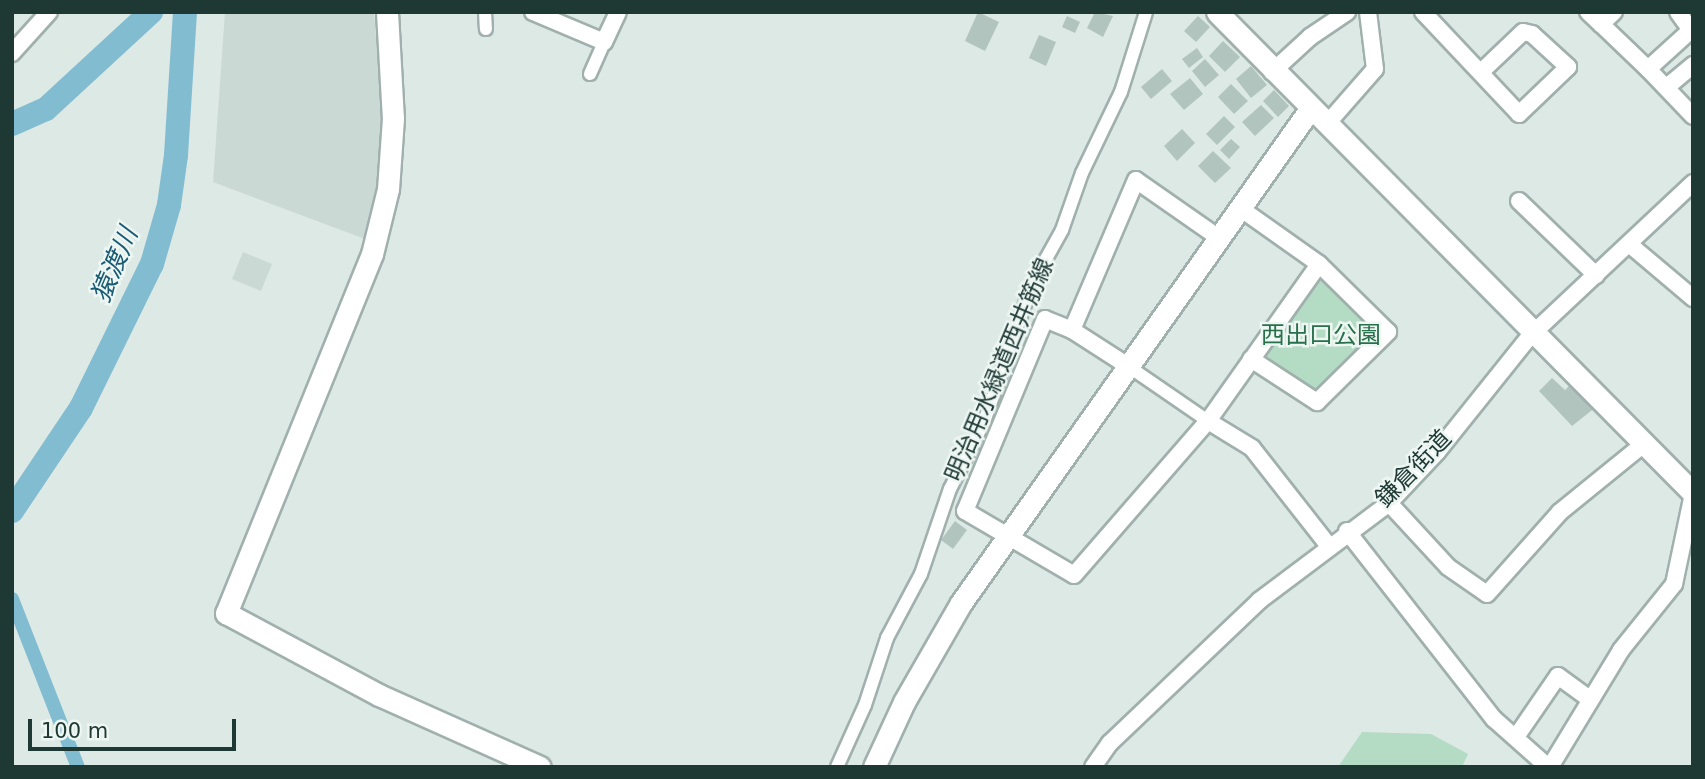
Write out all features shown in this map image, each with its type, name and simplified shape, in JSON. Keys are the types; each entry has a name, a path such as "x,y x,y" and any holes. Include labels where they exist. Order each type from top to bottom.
{"street":[{"path":"12,53 50,12"},
{"path":"387,12 393,118 388,188 372,254 226,613 379,695 540,767"},
{"path":"485,12 486,30"},
{"path":"590,74 618,12"},
{"name":"明治用水緑道西井筋線","path":"837,767 865,705 887,638 920,574 950,489 984,422 1032,284 1062,230 1082,173 1121,92 1146,12"},
{"path":"1217,12 1272,72 1537,333 1693,494 1674,584 1650,610 1590,699 1549,767 1494,719 1348,531"},
{"path":"1326,125 1375,69 1368,12"},
{"path":"1423,12 1519,114 1567,67 1532,34 1523,32 1481,72"},
{"path":"1588,12 1668,86 1693,116"},
{"path":"1601,24 1614,12"},
{"path":"1648,69 1691,30 1678,12"},
{"path":"539,14 604,42"},
{"path":"1272,72 1338,15"},
{"path":"1668,86 1693,65"},
{"path":"874,767 933,650 1128,366 1310,109"},
{"path":"1072,330 1136,180 1219,238"},
{"name":"鎌倉街道","path":"1093,767 1117,736 1260,600 1328,545 1389,503 1537,333 1693,183"},
{"path":"1519,201 1597,275"},
{"path":"1240,208 1319,264 1388,332 1317,402 1251,359"},
{"path":"1629,244 1693,298"},
{"path":"1319,264 1208,421 1074,575 1010,540 965,511 1045,318 1072,330 1208,421 1252,448 1328,545"},
{"path":"1389,503 1448,567 1486,594 1560,512 1645,443"},
{"path":"1516,737 1558,676 1590,699"}],"shaded area":[{"path":"225,12 374,12 383,123 379,182 365,239 213,182"},
{"path":"243,252 272,264 261,291 232,279"}],"green space":[{"name":"西出口公園","path":"1324,276 1375,334 1320,389 1313,390 1267,357 1266,350 1319,277"},
{"path":"1362,732 1431,734 1468,754 1462,767 1338,767"}],"building":[{"path":"978,12 999,22 985,51 965,41"},
{"path":"1095,12 1113,16 1103,37 1087,28"},
{"path":"1067,16 1080,22 1075,33 1062,27"},
{"path":"1198,16 1210,27 1196,42 1184,31"},
{"path":"1039,35 1056,42 1046,66 1029,58"},
{"path":"1223,41 1240,57 1225,72 1209,56"},
{"path":"1197,48 1203,57 1189,68 1182,59"},
{"path":"1205,59 1219,75 1205,87 1192,71"},
{"path":"1251,66 1267,85 1251,98 1236,79"},
{"path":"1162,69 1172,81 1151,99 1141,87"},
{"path":"1190,78 1203,94 1184,110 1170,94"},
{"path":"1231,84 1248,101 1234,114 1218,97"},
{"path":"1274,90 1289,106 1278,117 1263,101"},
{"path":"1261,105 1274,118 1255,136 1242,122"},
{"path":"1224,116 1235,127 1217,145 1206,134"},
{"path":"1182,129 1195,143 1177,161 1164,146"},
{"path":"1231,139 1240,147 1229,159 1220,150"},
{"path":"1213,151 1231,168 1215,183 1198,166"},
{"path":"1552,378 1565,390 1572,383 1596,407 1572,426 1539,391"},
{"path":"955,521 967,530 953,549 941,540"}],"waterway":[{"path":"12,124 46,109 151,12"},
{"name":"猿渡川","path":"12,511 81,408 152,264 169,205 176,155 185,12"},
{"path":"12,599 78,767"}]}
